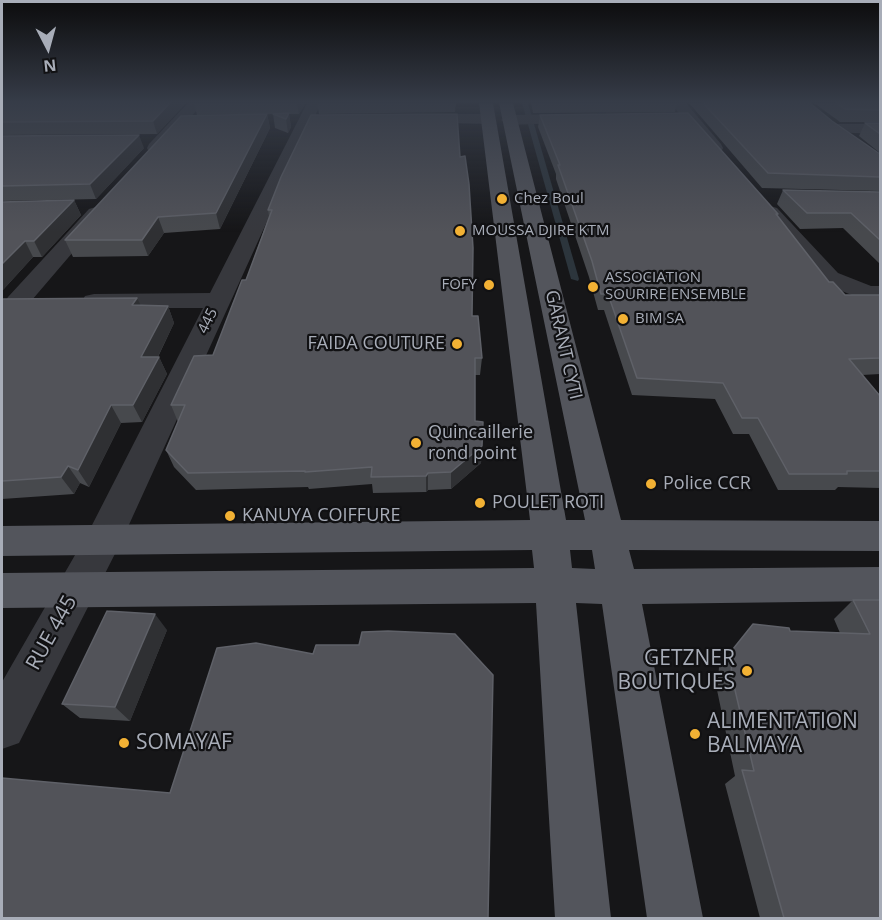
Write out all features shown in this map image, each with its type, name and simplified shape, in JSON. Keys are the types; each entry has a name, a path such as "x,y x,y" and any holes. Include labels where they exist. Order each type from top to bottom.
{"main road":[{"name":"GARANT CYTI","path":"501,146 550,535 583,918"},
{"name":"GARANT CYTI","path":"506,146 619,587 675,918"},
{"path":"2,541 550,535 608,537 880,536"},
{"path":"2,591 880,584"}],"street":[{"path":"139,166 157,146"},
{"name":"445","path":"103,540 294,146"},
{"path":"711,146 727,162"},
{"path":"778,197 756,196 830,278 868,293 880,293"},
{"path":"9,302 106,203 80,208"},
{"path":"9,302 219,300"},
{"name":"RUE 445","path":"2,726 103,540"}],"building":[{"path":"2,146 128,146 90,184 2,186"},
{"path":"153,146 251,146 216,213 158,217 142,240 65,240"},
{"path":"296,146 459,146 460,157 465,156 469,184 473,248 472,316 478,316 482,358 475,358 475,421 483,422 482,446 451,472 428,473 426,476 371,477 372,467 305,472 188,473 166,450 185,405 171,405 194,356 213,355 242,280 246,280 272,210 268,210"},
{"path":"552,146 717,146 778,214 776,214 829,282 833,282 845,295 880,295 880,358 849,359 880,396 880,471 847,471 847,474 789,474 758,418 742,418 723,383 637,378 608,294 601,294 592,261 558,165 560,165"},
{"path":"743,146 868,146 880,154 880,177 768,173"},
{"path":"783,190 880,192 880,240 851,213 807,213"},
{"path":"74,200 34,241 25,241 2,264 2,202"},
{"path":"137,298 132,305 168,306 141,357 159,357 133,405 111,405 78,470 68,466 61,477 2,481 2,299"},
{"path":"853,600 880,600 880,918 784,918 742,770 754,771 731,673 733,649 753,624 789,628 790,631 870,634"},
{"path":"107,611 155,614 115,707 62,704"},
{"path":"362,632 455,634 493,675 488,918 2,918 2,778 170,793 217,648 256,643 313,654 316,645 359,645"}],"waterway":[{"path":"537,146 575,279"}],"place":[{"name":"Chez Boul","path":"502,199"},
{"name":"MOUSSA DJIRE KTM","path":"460,231"},
{"name":"FOFY","path":"489,285"},
{"name":"ASSOCIATION SOURIRE ENSEMBLE","path":"593,287"},
{"name":"BIM SA","path":"623,319"},
{"name":"FAIDA COUTURE","path":"457,344"},
{"name":"Quincaillerie rond point","path":"416,443"},
{"name":"Police CCR","path":"651,484"},
{"name":"POULET ROTI","path":"480,503"},
{"name":"KANUYA COIFFURE","path":"230,516"},
{"name":"GETZNER BOUTIQUES","path":"747,671"},
{"name":"ALIMENTATION BALMAYA","path":"695,734"},
{"name":"SOMAYAF","path":"124,743"}]}
